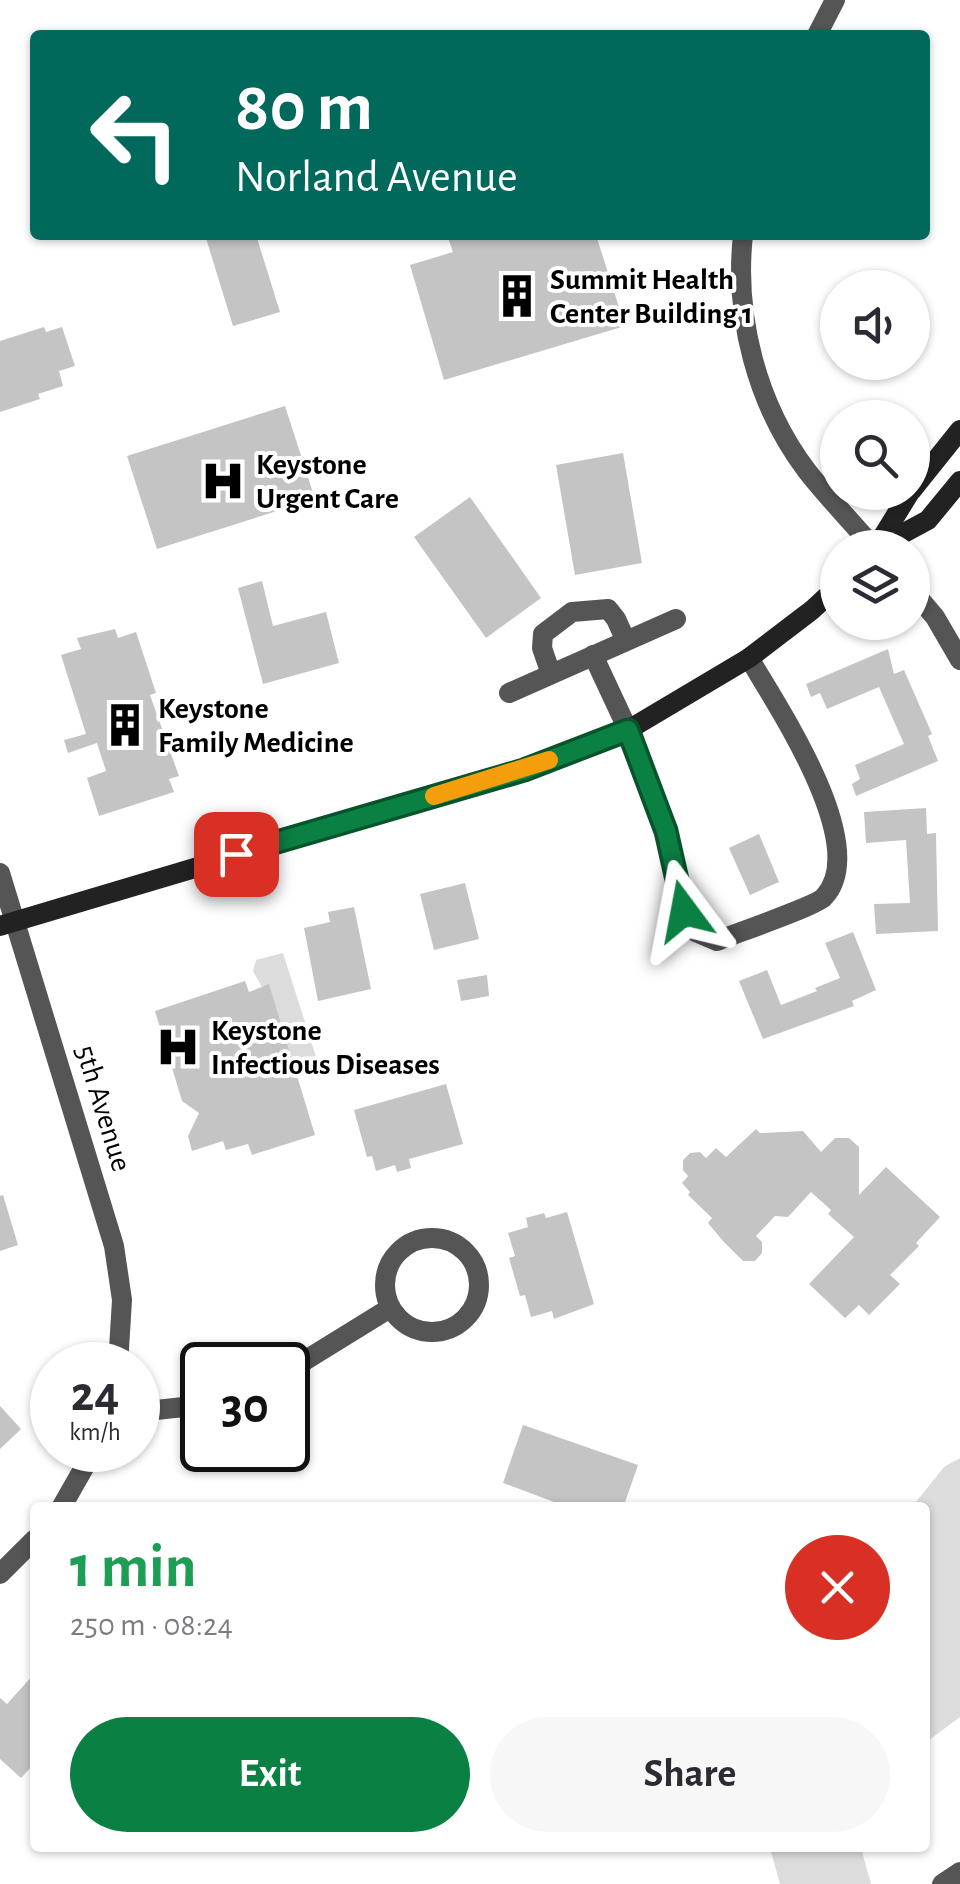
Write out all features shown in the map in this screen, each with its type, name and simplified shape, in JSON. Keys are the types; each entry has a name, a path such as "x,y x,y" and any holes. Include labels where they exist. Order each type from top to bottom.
{"main road":[{"path":"930,468 960,430"},
{"path":"909,530 928,520 960,481"},
{"path":"8,924 524,770 628,730 749,658 820,603"}],"street":[{"path":"820,30 836,0"},
{"path":"742,240 745,328 763,389 806,470 859,530"},
{"path":"551,674 542,648 542,634 572,612 608,609 626,640"},
{"path":"930,610 960,660"},
{"path":"509,693 676,618"},
{"path":"593,655 628,730 666,831 684,911 696,932 717,941 823,899 837,873 833,821 805,751 749,658"},
{"name":"5th Avenue","path":"0,873 8,924 113,1240 122,1300 119,1342"},
{"path":"437,1238 452,1242 474,1263 479,1293 474,1308 461,1324 438,1333 424,1332 398,1319 390,1308 384,1279 397,1252 408,1243 437,1238"},
{"path":"310,1357 390,1308"},
{"path":"64,1502 81,1472"},
{"path":"0,1574 30,1545"},
{"path":"942,1884 960,1872"}],"shaded area":[{"path":"283,953 318,1063 295,1069 269,985 262,987 253,971 256,960"},
{"path":"960,1458 960,1717 930,1739 930,1502 916,1502 944,1467"},
{"path":"771,1852 862,1852 871,1884 780,1884"}],"building":[{"path":"207,240 258,240 280,312 233,326"},
{"name":"Summit Health Center Building 1","path":"449,240 598,240 625,326 444,380 410,265 453,252"},
{"path":"44,327 46,332 62,327 75,366 59,371 63,386 38,394 40,399 0,412 0,341"},
{"path":"285,406 315,499 157,549 127,456"},
{"path":"623,453 642,563 575,575 556,465"},
{"path":"470,497 541,598 486,638 414,537"},
{"path":"262,581 273,626 326,612 339,663 263,684 238,588"},
{"name":"Keystone Family Medicine","path":"115,629 118,638 136,632 156,693 150,695 179,776 169,779 174,792 99,816 87,778 106,771 97,743 68,753 64,740 86,734 61,655 81,649 77,638"},
{"path":"888,649 894,674 904,670 932,734 928,736 938,761 856,796 852,784 860,779 855,765 904,744 879,687 827,709 820,693 811,697 806,684"},
{"path":"926,808 927,834 936,833 938,931 876,934 874,904 910,903 906,840 866,843 864,812"},
{"path":"759,834 779,882 750,895 729,848"},
{"path":"465,883 479,939 434,950 420,894"},
{"path":"354,907 371,989 318,1001 304,928 330,922 328,912"},
{"path":"853,932 876,990 852,1001 854,1006 763,1039 739,981 767,970 781,1005 817,991 815,988 840,978 825,943"},
{"path":"487,975 489,996 461,1001 457,980"},
{"path":"245,981 249,992 269,984 315,1135 252,1155 248,1144 226,1150 223,1141 192,1151 188,1136 199,1113 182,1101 155,1011"},
{"path":"446,1084 463,1144 409,1159 411,1168 397,1172 395,1165 376,1171 372,1156 367,1157 354,1110"},
{"path":"756,1129 760,1133 803,1131 821,1152 835,1138 849,1138 859,1147 859,1195 886,1167 940,1217 916,1243 919,1246 890,1275 900,1284 869,1315 859,1305 845,1318 809,1284 854,1237 811,1192 788,1217 775,1216 756,1236 762,1242 762,1253 755,1261 743,1261 708,1223 712,1218 688,1195 690,1192 682,1183 688,1176 683,1160 690,1153 700,1152 706,1158 716,1148 726,1157"},
{"path":"3,1195 18,1245 0,1251 0,1196"},
{"path":"567,1212 594,1304 554,1319 552,1311 531,1317 509,1258 515,1256 508,1233 528,1227 526,1218"},
{"path":"0,1406 21,1429 0,1449"},
{"path":"523,1425 638,1465 625,1502 554,1502 503,1483"},
{"path":"30,1679 30,1768 21,1778 0,1759 0,1698 7,1704"}],"slow traffic":[{"path":"434,796 549,760"}],"place":[{"name":"Summit Health Center Building 1","path":"517,296"},
{"name":"Keystone Urgent Care","path":"223,481"},
{"name":"Keystone Family Medicine","path":"125,725"},
{"name":"Keystone Infectious Diseases","path":"178,1047"}],"route":[{"path":"236,854 524,770 628,730 666,831 684,911"}]}
